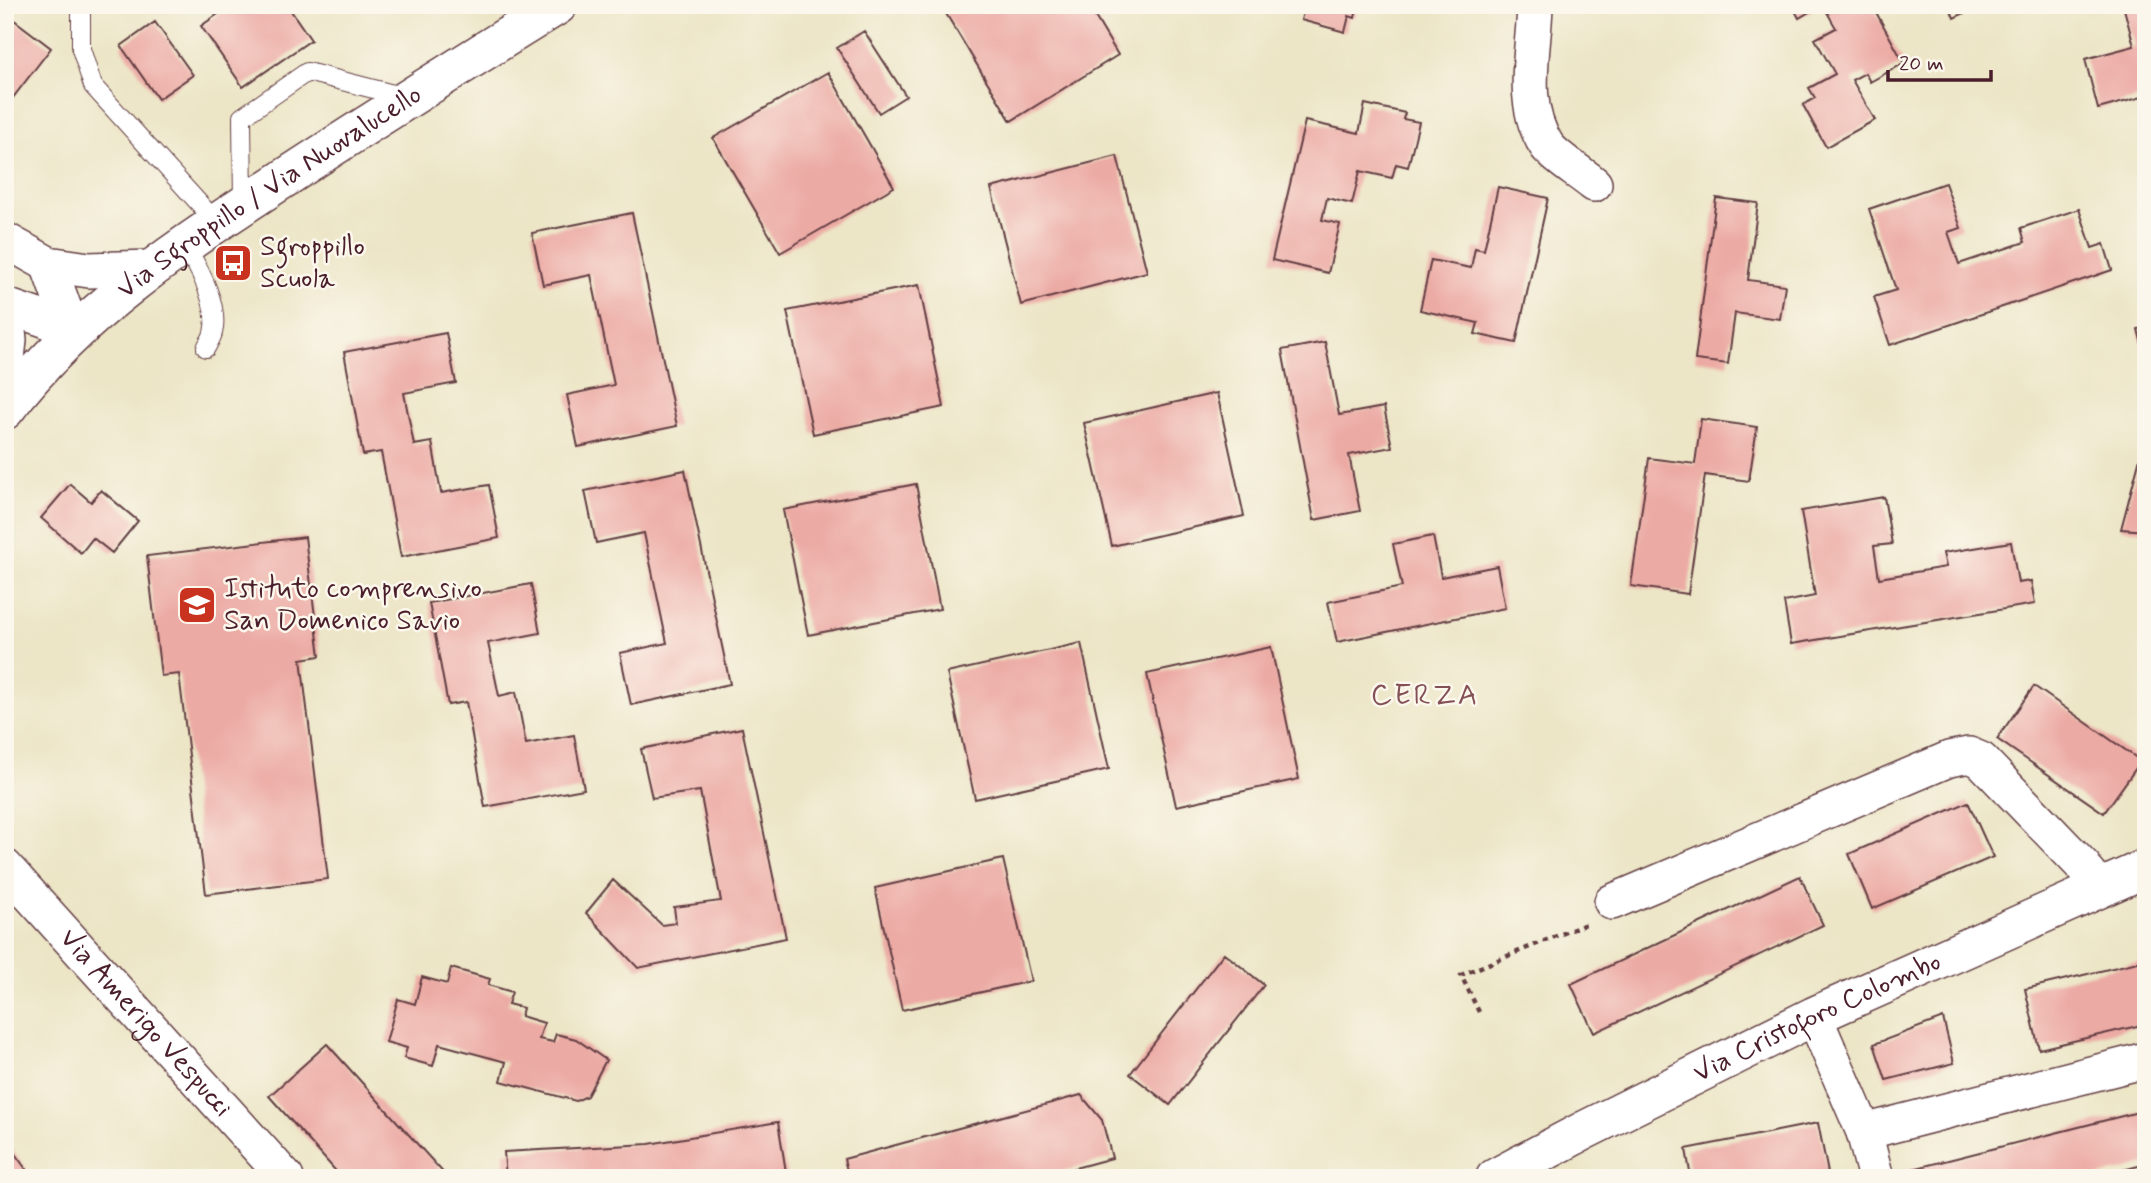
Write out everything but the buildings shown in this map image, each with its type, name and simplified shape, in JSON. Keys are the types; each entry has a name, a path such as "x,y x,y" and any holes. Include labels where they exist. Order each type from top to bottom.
{"street":[{"name":"Via Sgroppillo / Via Nuovalucello","path":"5,410 33,374 73,334 150,268 229,214 558,5"},
{"path":"1535,5 1529,92 1535,119 1548,146 1594,184"},
{"path":"5,240 48,264 89,270 150,268"},
{"path":"48,264 73,334"},
{"path":"5,377 9,340 5,306 47,320 73,334"},
{"path":"1612,902 1949,759 1969,755 1981,760 2084,867 2099,889"},
{"name":"Via Amerigo Vespucci","path":"5,867 286,1178"},
{"name":"Via Cristoforo Colombo","path":"1495,1178 1814,1016 2146,868"},
{"path":"1814,1016 1864,1132 1876,1178"},
{"path":"1864,1132 2146,1060"}],"lane":[{"path":"81,5 81,49 93,86 229,214"},
{"path":"229,214 242,117 307,72 409,98"},
{"path":"184,244 202,273 214,315 213,333 206,348"}],"path":[{"path":"1479,1012 1461,975 1600,918 1612,902"}],"place":[{"name":"Sgroppillo Scuola","path":"233,263"},
{"name":"Istituto comprensivo San Domenico Savio","path":"197,605"}],"district":[{"name":"CERZA","path":"1425,695"}]}
